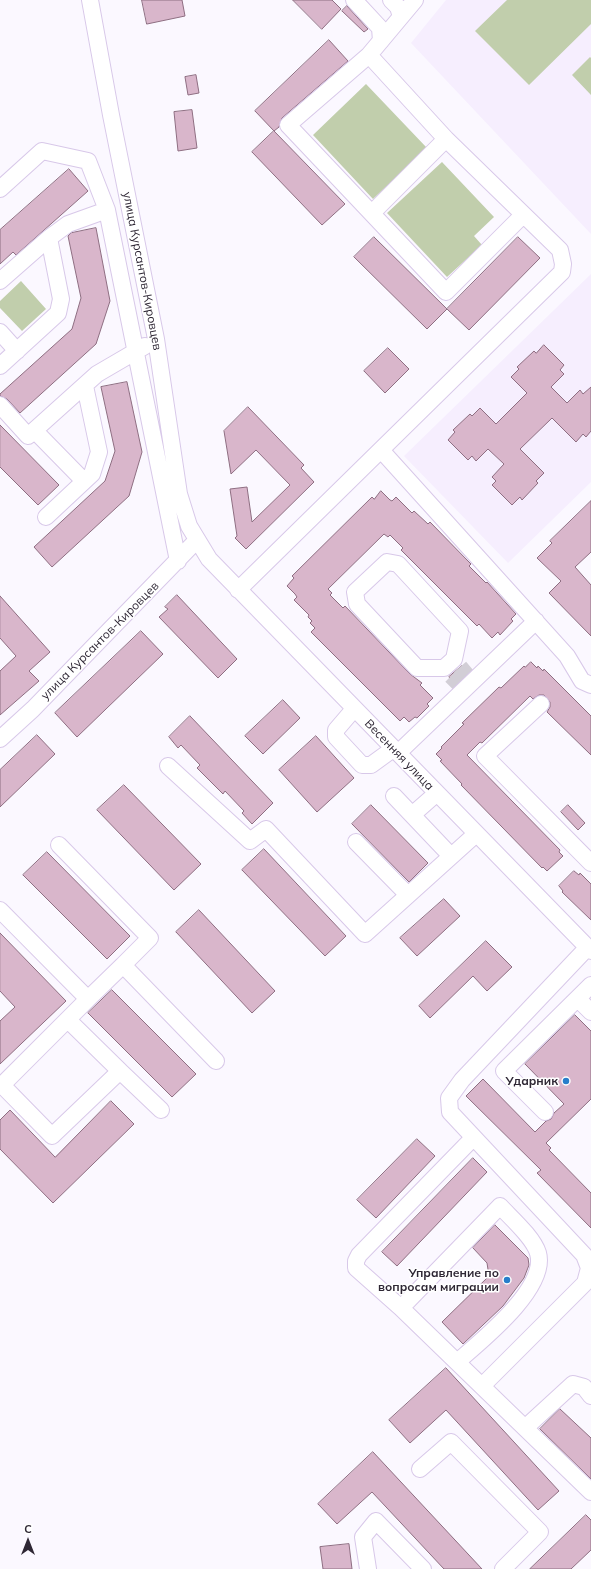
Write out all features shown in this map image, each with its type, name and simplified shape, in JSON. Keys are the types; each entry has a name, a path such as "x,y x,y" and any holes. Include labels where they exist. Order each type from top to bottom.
{"street":[{"name":"улица Курсантов-Кировцев","path":"90,0 111,115 156,339 179,494 189,526 208,559"},
{"path":"354,0 380,28 381,41"},
{"path":"391,0 398,7 401,17"},
{"path":"415,0 369,56 288,125 446,292 523,215"},
{"path":"238,590 553,282 562,272 564,264 560,250 446,139 369,56"},
{"path":"372,213 446,139"},
{"path":"0,189 42,151 62,154 88,161 107,210 178,562"},
{"path":"0,281 49,238 68,224 107,210"},
{"path":"0,366 58,313 61,299 49,238"},
{"path":"0,332 17,351"},
{"path":"0,405 28,436 97,374 156,339"},
{"path":"46,517 92,474 99,452 85,386"},
{"path":"35,431 84,481"},
{"path":"381,450 567,656 582,681 591,685"},
{"name":"улица Курсантов-Кировцев","path":"0,740 33,709 178,562 197,540"},
{"name":"Весенняя улица","path":"208,559 589,949"},
{"path":"387,562 398,564 460,630 452,668 417,668 357,604 355,592 387,562"},
{"path":"354,709 336,730 336,737 362,765 371,765 395,751 536,621"},
{"path":"542,704 485,756 591,863"},
{"path":"168,766 250,842 266,829 365,934 476,834"},
{"path":"412,815 437,793"},
{"path":"394,796 451,856"},
{"path":"356,842 408,895"},
{"path":"59,845 150,938 2,1085 52,1136 120,1071"},
{"path":"0,910 88,999"},
{"path":"482,1386 585,1283 589,1268 584,1255 450,1112 449,1098 462,1080 589,949"},
{"path":"123,965 216,1061"},
{"path":"545,1112 504,1071 591,986"},
{"path":"578,999 591,1012"},
{"path":"68,1020 161,1110"},
{"path":"473,1138 359,1255 356,1261 356,1268 401,1308 591,1492"},
{"path":"401,1308 500,1206 534,1244 538,1254 539,1264 536,1277 523,1298 496,1327 457,1362"},
{"path":"525,1428 573,1384 584,1387 591,1396"},
{"path":"420,1469 451,1442 540,1532 503,1569"},
{"path":"368,1569 364,1537 376,1521 423,1569"}],"shaded area":[{"path":"446,0 591,0 591,234 411,43"},
{"path":"591,274 591,482 508,563 404,456"}],"green space":[{"path":"507,0 591,0 591,24 529,85 475,31"},
{"path":"590,57 591,58 591,95 572,75"},
{"path":"366,84 427,148 373,199 313,135"},
{"path":"442,162 494,217 474,236 482,245 447,277 387,213"},
{"path":"21,281 46,309 22,331 0,308 0,301"}],"building":[{"path":"142,0 182,0 185,16 147,24"},
{"path":"293,0 332,0 341,9 322,29"},
{"path":"347,6 368,29 364,32 342,11"},
{"path":"329,40 348,61 282,118 279,127 274,131 255,111"},
{"path":"196,75 199,93 188,95 185,77"},
{"path":"192,110 197,148 178,151 174,112"},
{"path":"274,131 345,204 322,225 252,152"},
{"path":"69,169 88,191 16,255 13,252 0,264 0,230"},
{"path":"96,228 110,301 96,344 20,413 7,399 0,396 0,394 72,329 81,298 68,236 71,233"},
{"path":"374,237 447,309 427,329 354,257"},
{"path":"518,237 540,258 469,330 447,309"},
{"path":"544,345 564,365 560,370 564,374 551,387 567,403 580,390 583,394 591,387 591,431 586,437 583,434 576,442 552,418 520,449 544,473 536,481 538,483 522,500 520,497 512,505 492,485 496,481 492,477 504,464 488,449 476,461 472,456 468,460 448,440 455,432 453,430 470,414 472,416 480,408 496,424 527,393 511,377 519,369 517,367 534,351 536,353"},
{"path":"388,348 409,369 385,393 364,371"},
{"path":"127,382 142,452 129,496 52,567 34,547 105,481 115,451 101,387"},
{"path":"248,407 304,465 301,468 314,482 246,549 235,538 237,536 230,489 247,487 252,522 290,485 256,450 231,474 224,431"},
{"path":"0,425 59,485 38,505 0,467"},
{"path":"381,491 392,501 396,497 412,513 414,511 428,524 430,522 471,564 469,566 486,583 487,582 516,614 511,619 513,621 500,635 498,632 492,638 479,624 477,626 401,550 403,548 390,535 388,537 384,534 328,589 332,593 330,595 343,608 345,606 410,674 422,683 420,685 433,698 427,704 429,706 417,718 415,717 409,722 404,717 400,721 311,632 315,628 310,623 312,621 308,617 309,615 294,600 297,597 287,586 294,578 292,576 372,497 374,499"},
{"path":"591,501 591,552 575,567 591,585 591,636 549,593 561,581 537,558 552,543 550,541"},
{"path":"177,595 237,659 218,678 159,617 168,609 165,607"},
{"path":"0,596 50,652 29,671 39,681 0,715 0,671 16,656 0,638"},
{"path":"141,631 163,654 77,737 55,713"},
{"path":"531,662 537,668 538,666 543,671 544,669 591,716 591,755 547,712 550,707 550,702 544,695 539,695 533,699 530,696 482,743 480,742 467,755 560,850 559,852 563,856 547,871 543,867 542,868 461,785 462,784 440,761 442,760 436,754 464,724 462,723 499,687 501,688 524,666 525,667"},
{"path":"462,666 468,673 456,684 449,677"},
{"path":"283,700 300,718 263,754 245,736"},
{"path":"190,716 273,803 252,824 242,813 244,811 225,791 223,794 197,768 200,765 181,745 178,748 169,737"},
{"path":"37,735 55,754 0,807 0,770"},
{"path":"316,736 354,778 317,812 279,770"},
{"path":"124,785 201,864 174,890 97,810"},
{"path":"371,805 428,863 409,882 352,824"},
{"path":"568,805 585,823 578,830 561,812"},
{"path":"264,849 346,936 325,956 242,870"},
{"path":"47,852 130,936 107,959 23,875"},
{"path":"574,871 579,875 580,873 591,884 591,920 562,892 563,891 559,886"},
{"path":"444,899 460,916 417,956 400,938"},
{"path":"199,910 275,991 252,1013 176,932"},
{"path":"0,933 66,1001 0,1064 0,1021 15,1007 0,991"},
{"path":"486,941 512,967 487,991 473,976 430,1018 419,1006"},
{"path":"112,990 196,1074 172,1097 88,1013"},
{"path":"575,1015 591,1031 591,1099 546,1143 551,1148 549,1150 591,1193 591,1228 537,1173 541,1170 466,1096 483,1079 535,1132 546,1121 551,1119 554,1113 564,1104 525,1064"},
{"path":"111,1101 134,1124 53,1203 0,1149 0,1120 10,1110 55,1157"},
{"path":"417,1139 435,1156 376,1218 357,1200"},
{"path":"473,1158 487,1172 397,1266 382,1252"},
{"name":"Управление по вопросам миграции","path":"495,1225 528,1258 529,1265 524,1278 503,1306 463,1344 442,1322 489,1276 487,1263 473,1248"},
{"path":"446,1368 559,1491 538,1510 446,1410 410,1443 389,1420"},
{"path":"560,1409 591,1438 591,1479 540,1429"},
{"path":"373,1452 482,1569 444,1569 372,1492 337,1524 318,1504"},
{"path":"586,1515 591,1520 591,1550 571,1569 530,1569"},
{"path":"349,1544 352,1569 323,1569 320,1547"}],"tunnel":[{"path":"460,667 471,680"},
{"path":"451,676 463,688"}],"place":[{"name":"Ударник","path":"566,1081"},
{"name":"Управление по вопросам миграции","path":"507,1280"}]}
